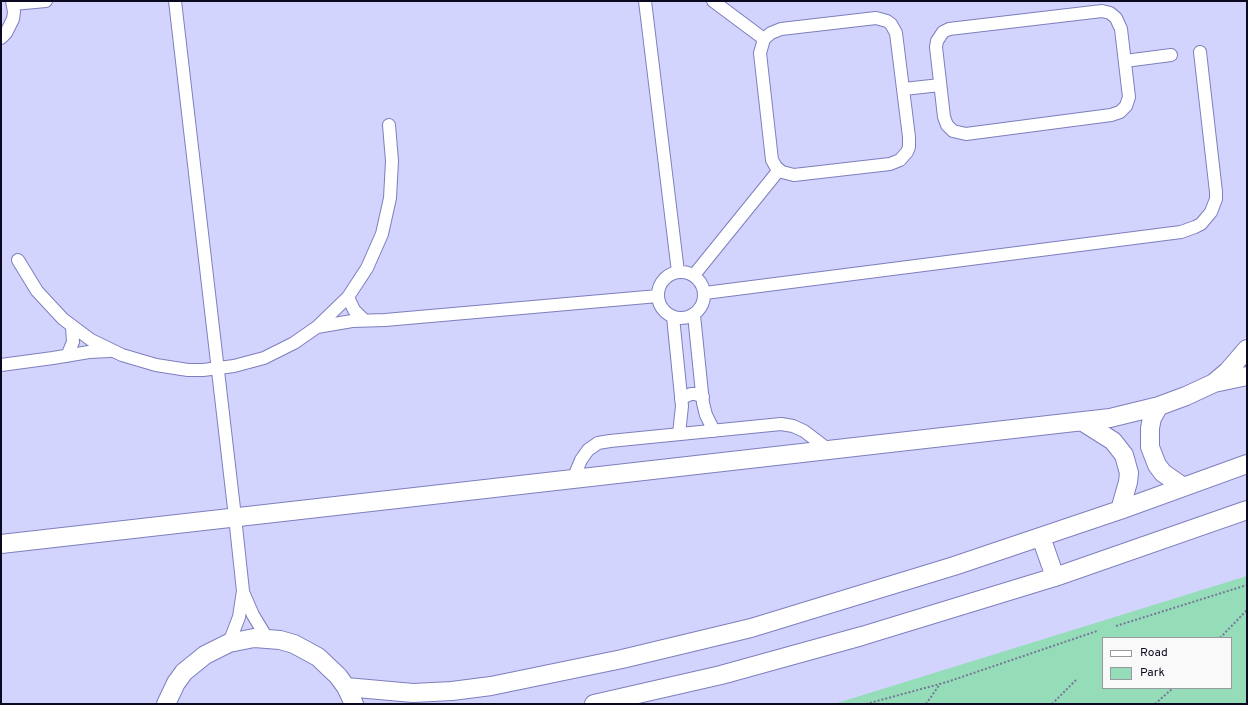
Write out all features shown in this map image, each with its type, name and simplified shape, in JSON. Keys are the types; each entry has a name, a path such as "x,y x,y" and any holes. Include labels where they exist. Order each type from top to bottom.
{"main road":[{"path":"1214,383 1228,371 1247,349"},
{"path":"1,544 1082,422 1110,418 1158,406 1186,396 1214,383 1247,376"},
{"path":"1158,406 1152,418 1150,428 1150,447 1157,465 1163,473 1182,486"},
{"path":"1082,422 1113,441 1124,455 1129,473 1120,510"},
{"path":"346,687 413,693 452,691 491,686 622,659 751,628 954,566 1120,510 1182,486 1247,464"},
{"path":"594,704 706,678 943,612 1055,577 1247,510"},
{"path":"1041,537 1055,577"},
{"path":"166,704 176,683 194,663 205,654 229,643 248,639 267,638 280,640 306,650 329,666 346,687 354,704"}],"street":[{"path":"1,38 6,33 13,20 13,3 46,1"},
{"path":"174,1 218,369 242,591 239,618 229,643"},
{"path":"646,1 678,272"},
{"path":"714,1 764,39"},
{"path":"1102,11 1113,15 1118,21 1121,29 1125,61 1129,97 1126,106 1120,112 1111,115 966,134 953,131 947,126 944,117 936,44 940,35 949,29 1102,11"},
{"path":"871,18 882,19 891,24 896,33 904,89 910,142 907,152 900,160 890,164 794,175 786,174 779,170 772,160 760,58 760,48 764,39 771,33 781,30 871,18"},
{"path":"705,293 1181,232 1195,228 1201,224 1211,212 1216,199 1200,52"},
{"path":"1125,61 1171,55"},
{"path":"904,89 940,85"},
{"path":"18,260 37,291 49,305 72,327 101,346 111,350 156,366 188,370 218,369 249,363 264,358 294,343 317,327 348,297 368,268 382,234 387,216 392,179 389,125"},
{"path":"694,275 779,170"},
{"path":"689,272 694,275 701,282 705,293 704,303 694,315 684,318 673,317 661,306 658,296 660,284 672,273 689,272"},
{"path":"317,327 340,322 386,320 658,296"},
{"path":"348,297 354,310 364,320"},
{"path":"694,315 702,397 706,415 714,431"},
{"path":"673,317 681,399 679,434"},
{"path":"67,356 73,342 72,327"},
{"path":"1,365 111,350"},
{"path":"681,399 691,394 702,397"},
{"path":"573,479 584,455 593,446 610,441 787,425 804,431 829,450"},
{"path":"242,591 253,616 267,638"}],"path":[{"path":"1116,626 1247,585"},
{"path":"1221,637 1247,610"},
{"path":"866,704 940,684 1097,630"},
{"path":"1052,704 1076,680"},
{"path":"926,704 940,684"},
{"path":"1155,704 1172,689"}],"green space":[{"path":"1247,576 1247,704 834,704"}]}
